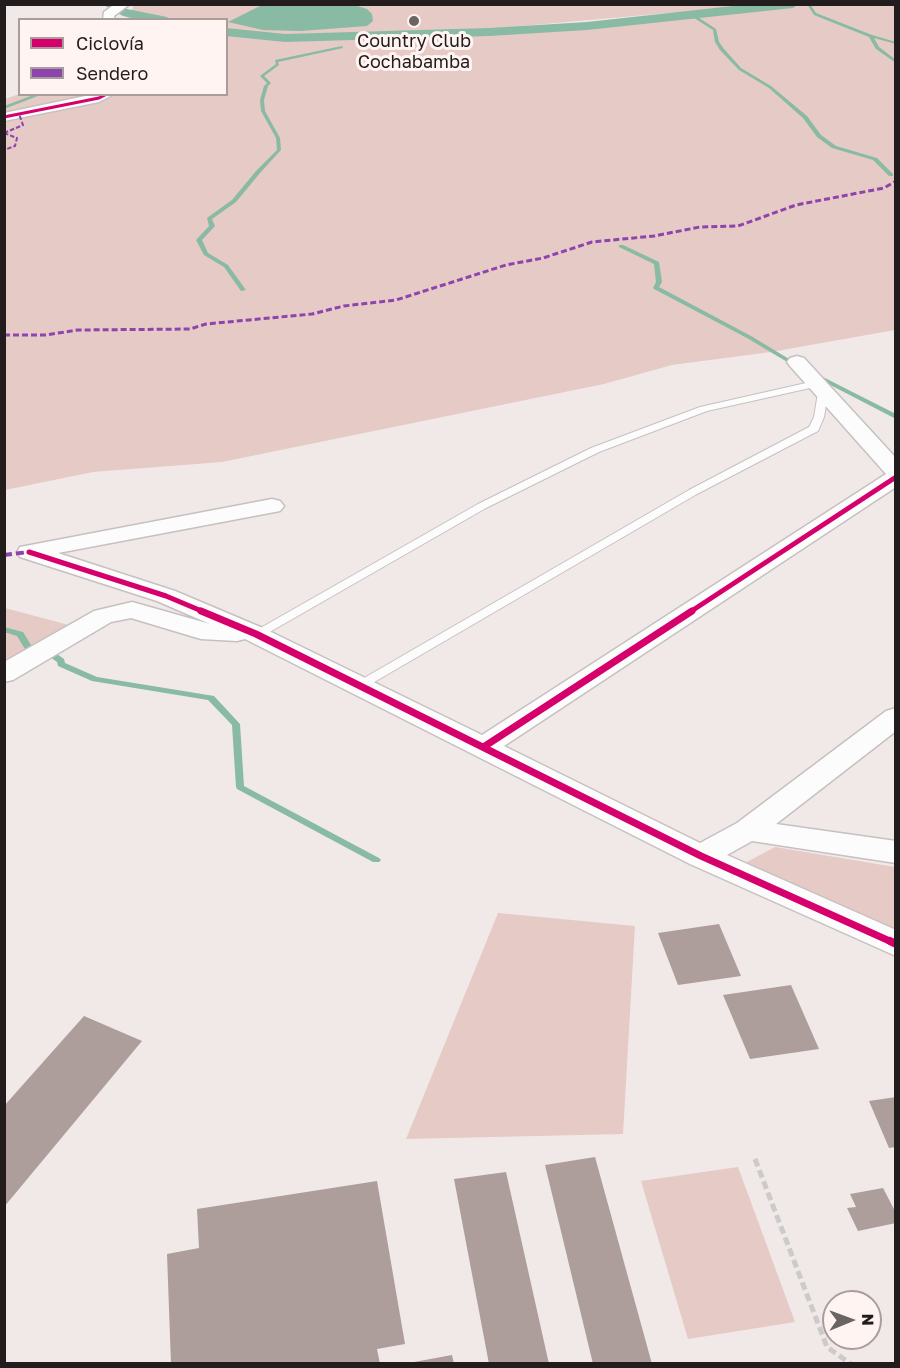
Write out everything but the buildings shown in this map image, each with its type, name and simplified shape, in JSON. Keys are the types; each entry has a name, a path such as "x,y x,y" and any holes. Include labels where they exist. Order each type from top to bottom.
{"street":[{"path":"4,117 103,96"},
{"path":"797,362 896,472"},
{"path":"485,746 896,477"},
{"path":"272,506 29,552 166,596 256,634 485,746 701,856 896,944"},
{"path":"4,674 103,616 132,610 201,631 256,634"},
{"path":"701,856 748,830 896,717"},
{"path":"748,830 896,852"}],"lane":[{"path":"256,634 482,506 595,450 704,409 819,389 819,417 814,429 693,492 359,685"}],"path":[{"path":"755,1159 827,1347 851,1364"}],"shaded area":[{"path":"264,4 354,5 367,9 372,14 373,21 367,26 301,31 263,30 228,22"},
{"path":"134,5 758,5 500,28 257,36 355,39 589,27 810,5 895,5 895,330 771,352 672,365 604,384 222,462 93,472 5,490 5,99 18,94 228,96 228,18 128,18"},
{"path":"5,608 80,628 5,677"},
{"path":"775,847 895,867 895,930 745,863"},
{"path":"498,913 635,926 623,1134 406,1139"},
{"path":"738,1167 795,1322 688,1339 641,1181"}],"waterway":[{"path":"108,4 123,12 152,18"},
{"path":"228,32 285,38 489,32 587,26 793,4"},
{"path":"808,4 815,14 871,36"},
{"path":"692,15 715,30 717,42 722,50 740,69 770,87 805,117 819,136 834,147 875,159 891,175"},
{"path":"871,36 896,43"},
{"path":"871,36 877,48 896,62"},
{"path":"243,290 226,266 206,254 199,240 212,226 209,219 234,201 279,150 278,138 263,111 262,100 269,83 262,76 278,64 276,61 342,47"},
{"path":"4,108 36,96"},
{"path":"621,246 657,263 659,282 656,288 749,337 796,365"},
{"path":"815,375 896,417"},
{"path":"4,629 20,634 28,647 41,647 61,661 61,664 95,679 211,698 236,724 240,787 376,860"}],"marked path":[{"path":"4,133 23,125 19,114"},
{"path":"4,133 17,138 15,146 4,150"},
{"path":"4,335 45,335 78,330 190,329 206,324 312,314 344,306 396,300 506,265 543,258 592,242 654,236 700,227 738,226 796,205 884,188 896,181"},
{"path":"4,555 29,552"}],"cycle path":[{"path":"4,117 103,96"},
{"path":"485,746 896,477"},
{"path":"29,552 166,596 256,634 701,856 896,944"}],"place":[{"name":"Country Club Cochabamba","path":"414,21"}]}
